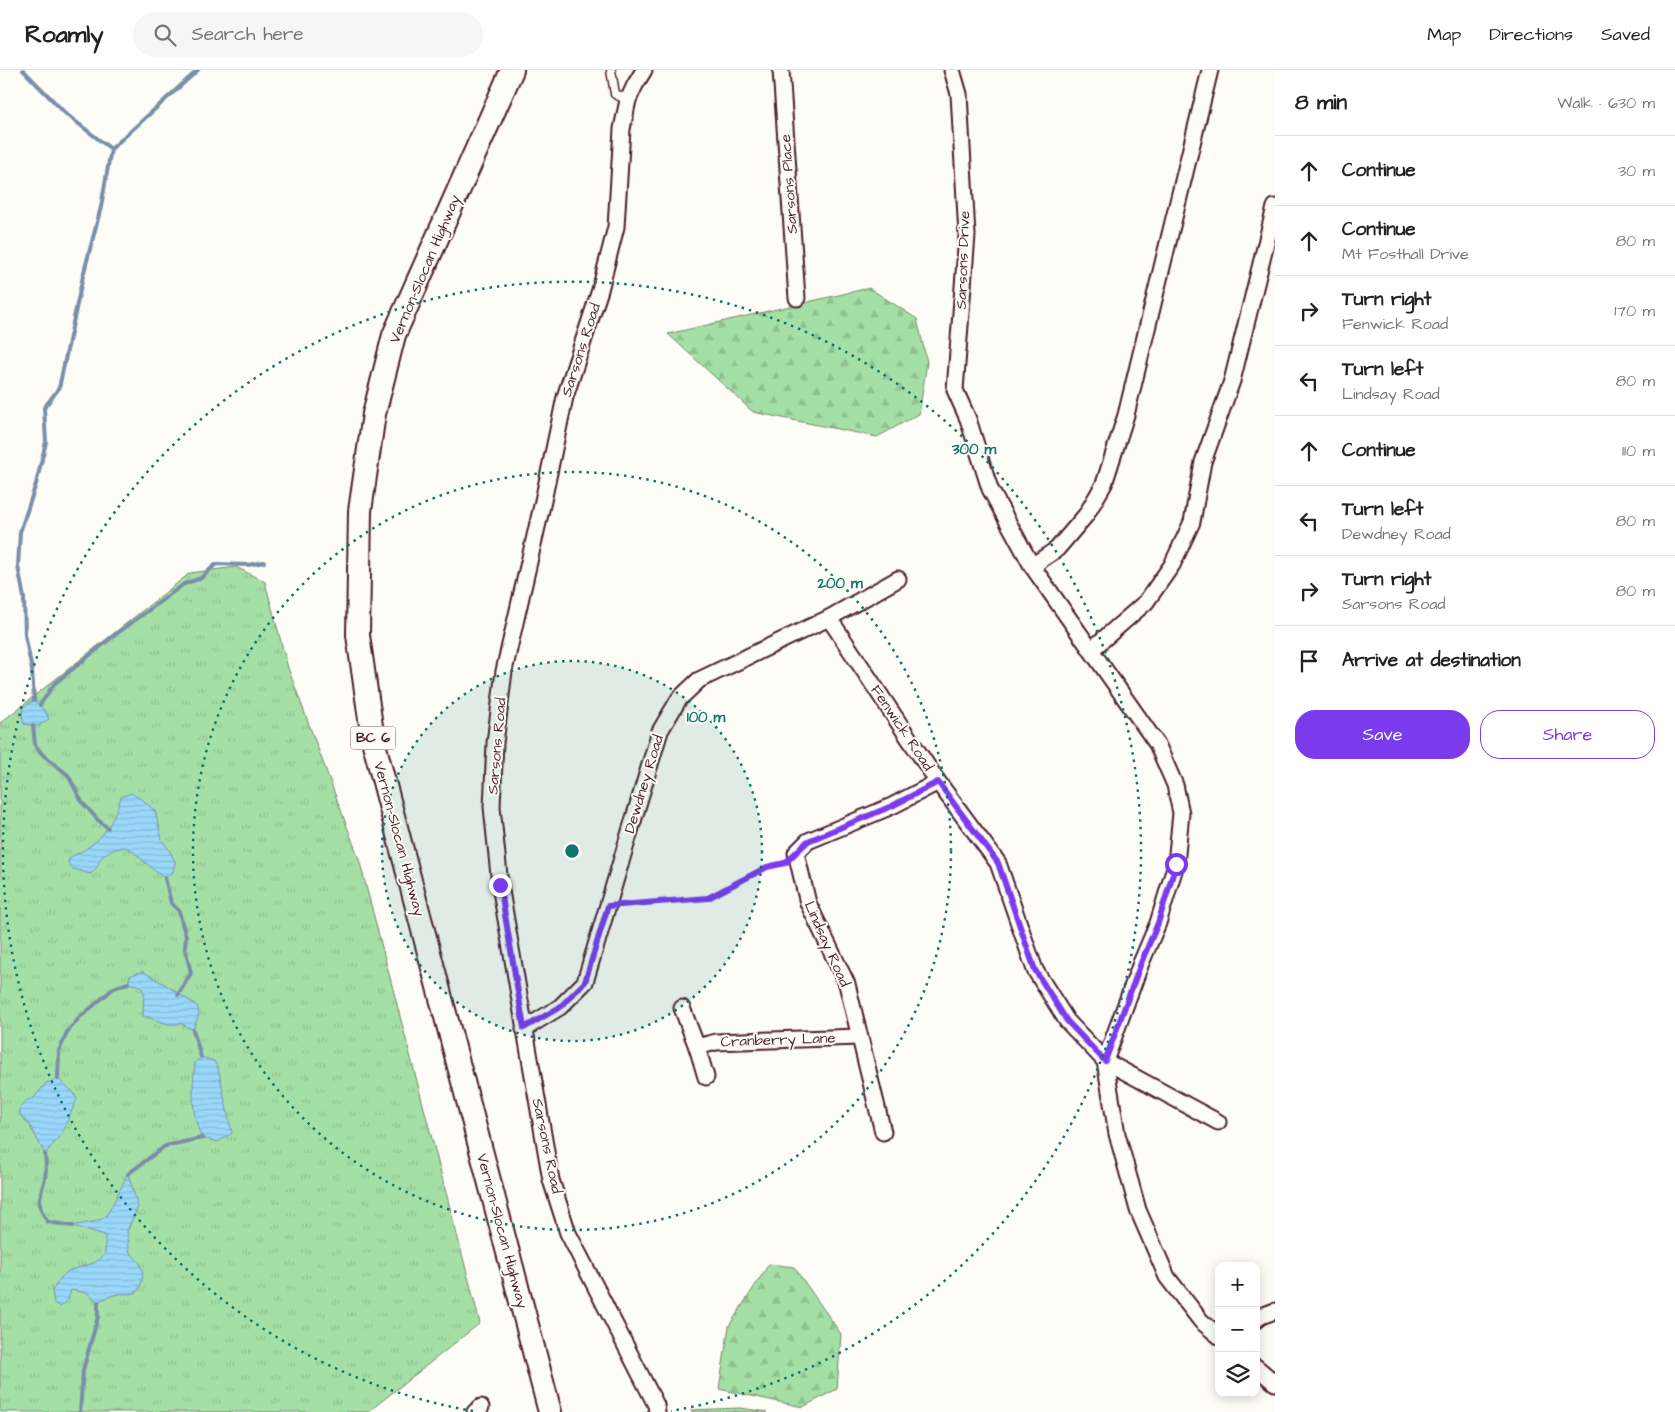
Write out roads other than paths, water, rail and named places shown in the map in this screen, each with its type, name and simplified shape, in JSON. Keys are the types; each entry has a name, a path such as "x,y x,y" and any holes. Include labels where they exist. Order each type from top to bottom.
{"main road":[{"name":"Vernon-Slocan Highway","path":"512,70 394,335 374,414 360,511 358,635 373,740 550,1412"}],"street":[{"name":"Sarsons Road","path":"644,70 628,100 622,128 616,227 600,290 565,397 504,671 496,743 492,807 500,885 551,1180 568,1233 656,1405 657,1412"},
{"name":"Sarsons Place","path":"781,70 797,298"},
{"name":"Sarsons Drive","path":"952,70 959,94 968,235 955,390 968,419 990,489 1032,566 1157,744 1175,785 1181,813 1176,864 1158,923 1141,963 1105,1061"},
{"path":"1032,566 1057,549 1086,515 1104,484 1126,415 1210,70"},
{"path":"1091,650 1146,602 1172,565 1192,522 1203,462 1232,381 1275,207"},
{"name":"Dewdney Road","path":"524,1028 560,1007 585,982 660,731 679,699 699,680 829,618 898,579"},
{"name":"Fenwick Road","path":"829,618 938,782 998,863 1035,970 1067,1021 1105,1061 1218,1122"},
{"name":"Lindsay Road","path":"883,1132 847,984 808,903 796,853 808,841 892,806 938,782"},
{"name":"Cranberry Lane","path":"682,1008 697,1046 706,1077"},
{"name":"Cranberry Lane","path":"697,1046 716,1042 860,1037"},
{"path":"1105,1061 1117,1134 1138,1210 1167,1277 1201,1322 1215,1333"},
{"path":"1260,1317 1275,1311"},
{"path":"1260,1370 1275,1383"}],"lane":[{"path":"612,70 615,94 628,100"}],"water":[{"path":"34,700 45,711 49,719 38,726 24,724 22,716 23,707"},
{"path":"131,793 155,811 162,840 175,862 173,872 165,878 126,847 113,850 104,855 95,870 90,874 71,868 68,863 70,857 97,841 109,826 121,797"},
{"path":"142,971 197,1006 199,1014 193,1030 182,1024 168,1024 143,1016 144,993 141,986 128,983 130,976"},
{"path":"201,1057 214,1061 218,1068 232,1133 218,1142 202,1138 194,1111 195,1063"},
{"path":"58,1079 73,1092 77,1099 62,1133 45,1154 30,1126 21,1116 19,1109 27,1100 33,1099 46,1083"},
{"path":"128,1174 138,1207 127,1231 130,1253 139,1262 142,1271 143,1276 140,1287 135,1293 113,1295 98,1302 87,1293 71,1290 68,1300 61,1307 54,1303 52,1291 60,1279 68,1271 94,1263 105,1255 105,1235 73,1226 94,1222 105,1217"}],"waterway":[{"path":"23,70 66,114 111,149 101,207 83,276 59,388 44,408 46,442 36,484 20,532 18,566 24,598 25,635 32,670 34,700"},
{"path":"111,149 198,70"},
{"path":"40,705 54,684 115,635 184,584 201,578 216,564 248,565 264,562"},
{"path":"33,726 35,745 43,755 68,775 82,802 108,828"},
{"path":"165,878 171,903 179,911 186,936 185,948 191,973 178,995"},
{"path":"58,1079 59,1051 67,1032 79,1018 114,988 128,983"},
{"path":"193,1030 201,1057"},
{"path":"128,1174 165,1146 202,1138"},
{"path":"45,1154 46,1175 41,1193 40,1207 48,1222 73,1226"},
{"path":"80,1412 83,1370 98,1317 98,1302"}]}
